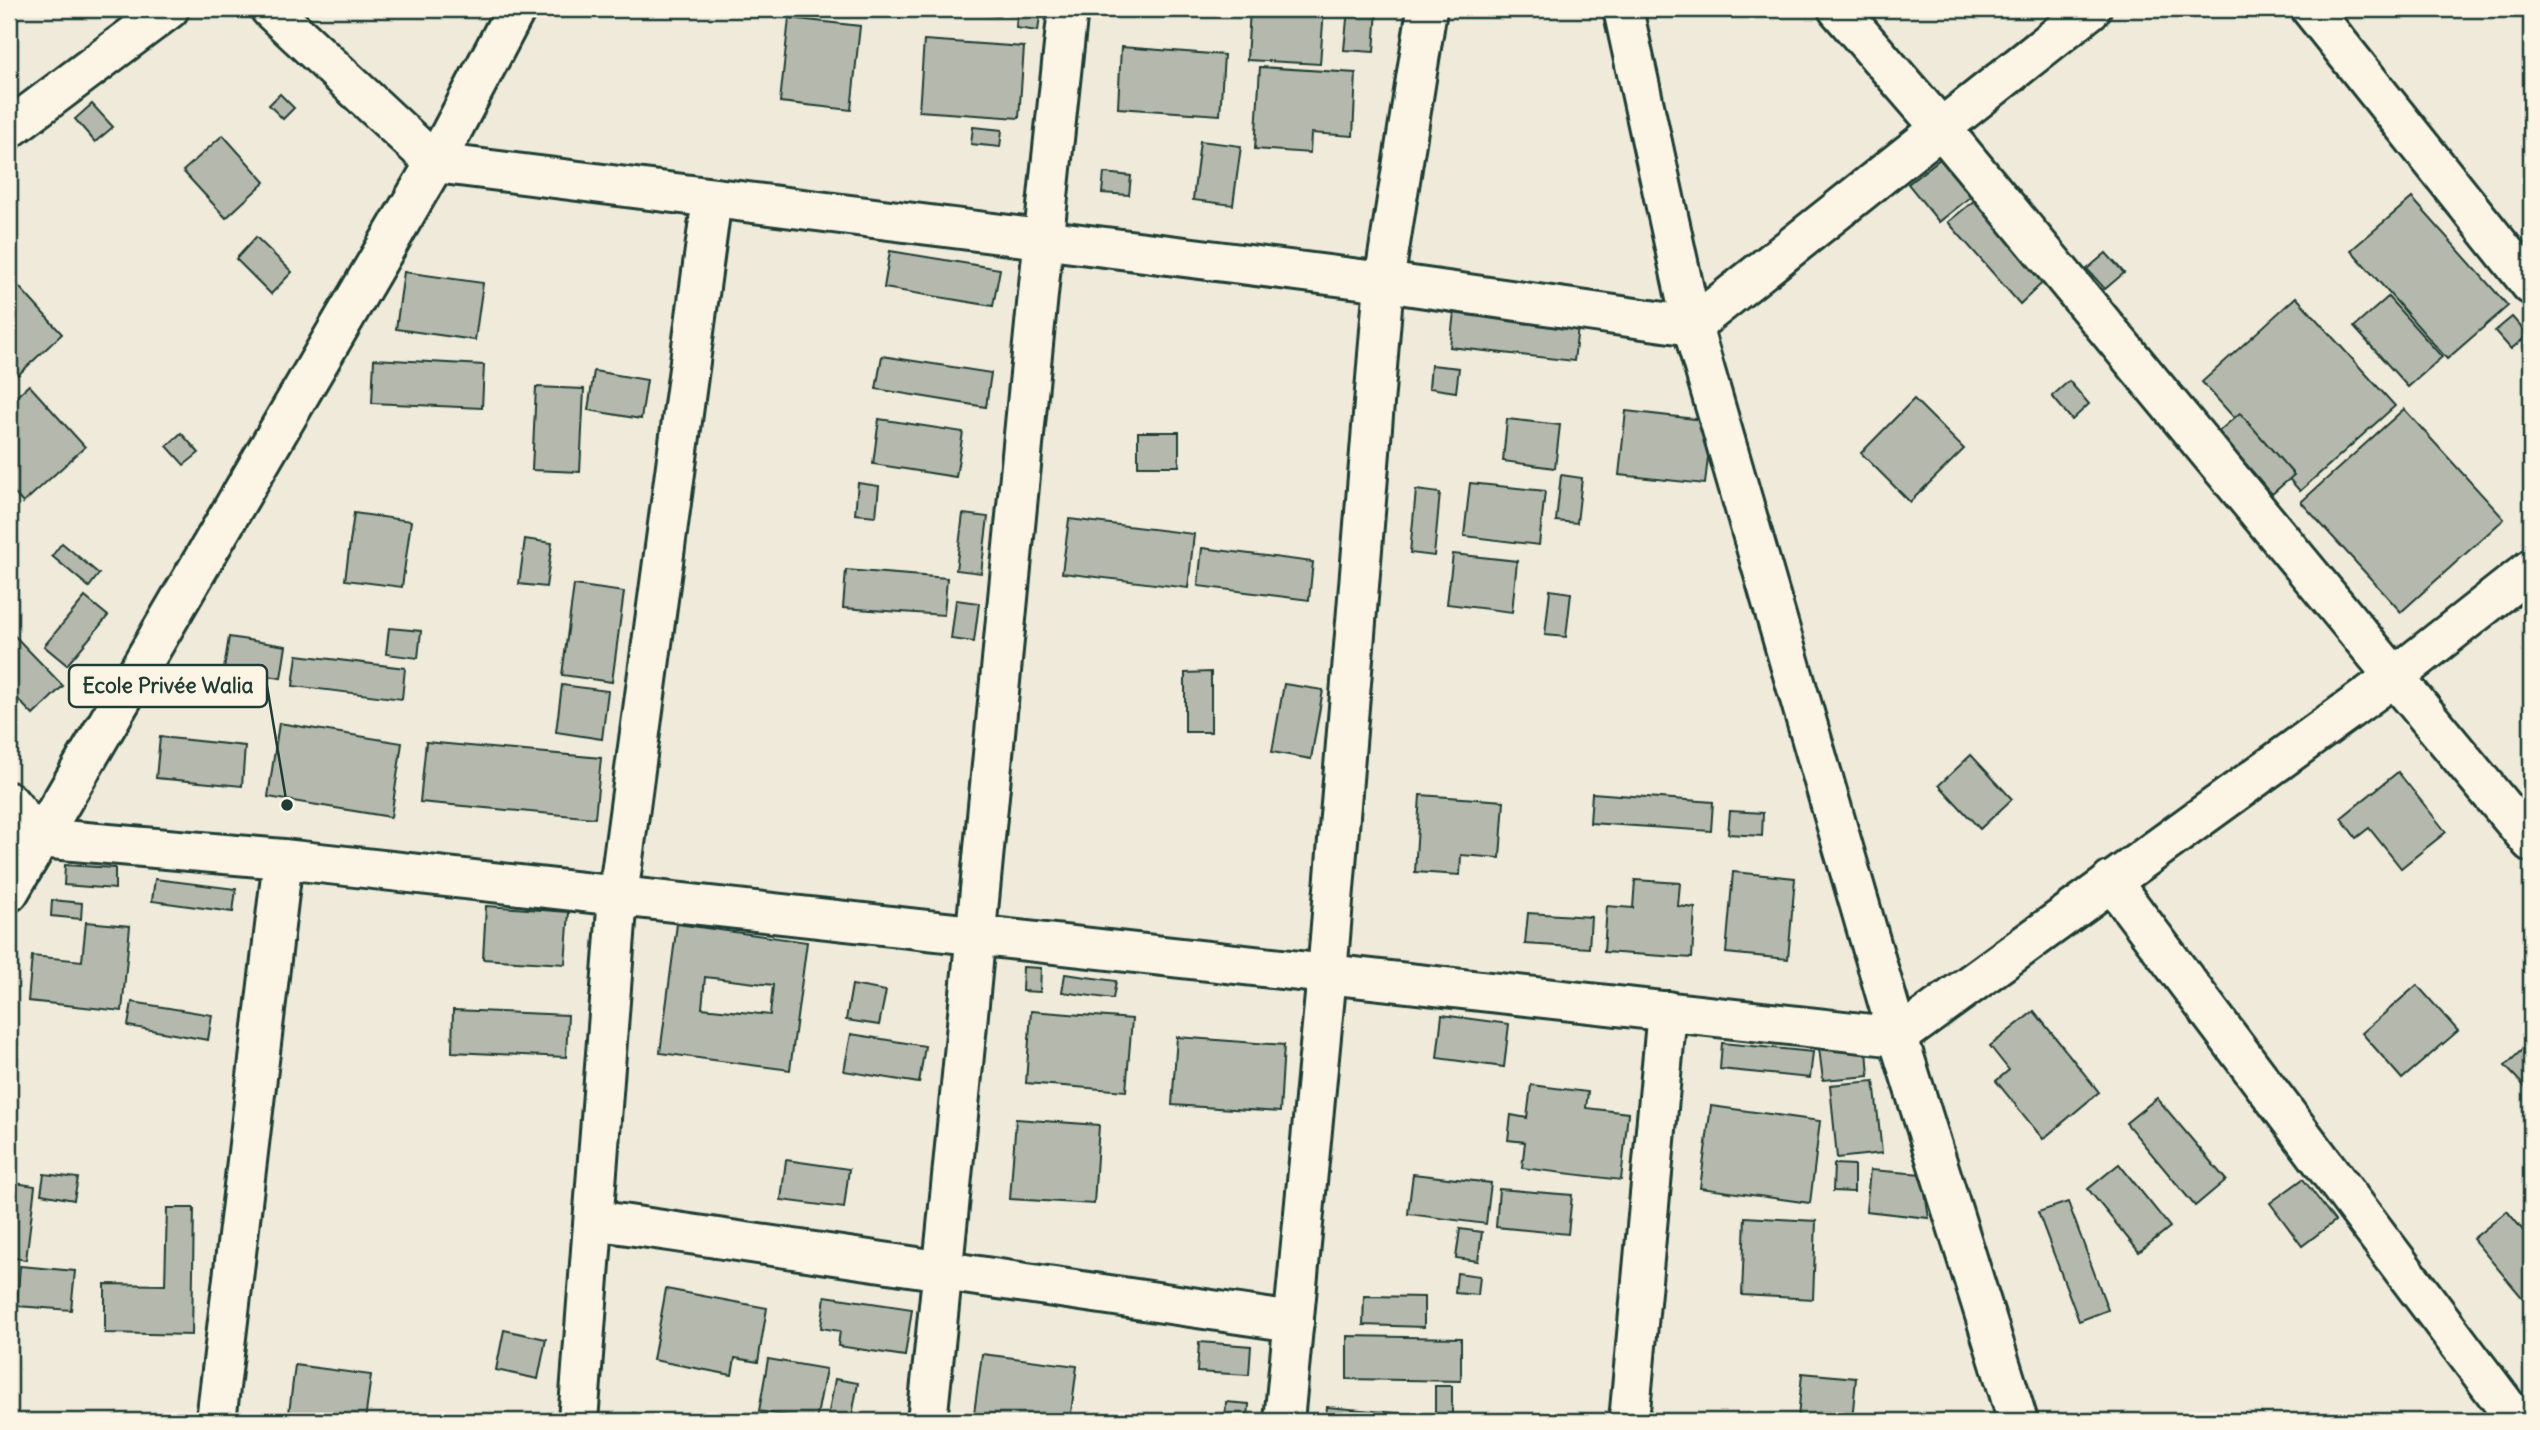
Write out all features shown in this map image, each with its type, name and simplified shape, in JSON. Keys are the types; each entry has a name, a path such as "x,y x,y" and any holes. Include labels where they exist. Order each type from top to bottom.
{"street":[{"path":"9,130 169,9"},
{"path":"270,9 435,163 1384,282 1692,326 2091,9"},
{"path":"9,891 435,163 516,9"},
{"path":"928,1421 978,935 1042,239 1068,9"},
{"path":"1284,1421 1326,974 1384,282 1427,9"},
{"path":"1623,9 1692,326 1898,1037 2018,1421"},
{"path":"1838,9 1941,128 2531,842"},
{"path":"2311,9 2531,285"},
{"path":"578,1421 618,896 712,198"},
{"path":"9,802 39,838 283,859 1898,1037 2394,677 2531,569"},
{"path":"216,1421 283,859"},
{"path":"2111,881 2517,1421"},
{"path":"1629,1421 1667,1011"},
{"path":"594,1220 1294,1322"}],"building":[{"path":"936,9 1000,9 999,16"},
{"path":"1250,9 1324,9 1320,64 1247,60"},
{"path":"1348,9 1377,10 1374,52 1344,50"},
{"path":"1017,14 1040,16 1038,31 1016,28"},
{"path":"789,18 860,26 851,110 780,102"},
{"path":"924,40 1024,47 1019,118 919,111"},
{"path":"1121,47 1224,55 1220,115 1118,108"},
{"path":"1260,67 1356,73 1353,136 1311,133 1310,153 1255,149"},
{"path":"280,94 294,108 283,119 269,105"},
{"path":"92,104 113,127 95,142 75,119"},
{"path":"973,127 1002,130 1000,147 971,144"},
{"path":"223,135 265,182 226,218 183,171"},
{"path":"1200,141 1241,146 1233,205 1193,200"},
{"path":"1949,152 1980,189 1939,222 1908,184"},
{"path":"1104,173 1131,176 1129,195 1102,193"},
{"path":"1986,191 2055,271 2020,304 1948,222"},
{"path":"2412,198 2508,306 2447,359 2351,250"},
{"path":"256,237 292,272 271,294 236,259"},
{"path":"890,251 1000,269 993,306 884,288"},
{"path":"2106,253 2124,273 2105,289 2087,269"},
{"path":"404,272 483,283 475,340 396,329"},
{"path":"11,278 62,334 18,375 9,365"},
{"path":"2296,297 2395,406 2300,491 2202,382"},
{"path":"2388,297 2442,357 2408,387 2354,327"},
{"path":"1454,312 1578,327 1574,361 1450,347"},
{"path":"2512,317 2528,335 2511,349 2495,331"},
{"path":"882,356 991,373 986,407 876,389"},
{"path":"374,359 484,365 482,408 372,403"},
{"path":"1431,365 1459,368 1456,392 1429,388"},
{"path":"594,371 647,380 641,419 588,410"},
{"path":"2069,381 2089,404 2072,420 2052,396"},
{"path":"29,385 85,447 23,503 9,487 9,403"},
{"path":"536,387 584,389 580,472 532,470"},
{"path":"1914,399 1964,449 1910,502 1861,453"},
{"path":"2404,409 2504,519 2401,612 2301,502"},
{"path":"1626,411 1712,421 1705,484 1619,475"},
{"path":"2240,413 2294,475 2272,494 2218,432"},
{"path":"879,419 963,432 956,477 873,464"},
{"path":"1507,419 1560,425 1555,468 1503,461"},
{"path":"1138,432 1179,432 1179,466 1138,466"},
{"path":"181,433 199,453 184,465 167,446"},
{"path":"1561,475 1582,478 1577,523 1556,521"},
{"path":"858,483 879,486 876,516 855,514"},
{"path":"1470,483 1545,491 1539,545 1464,536"},
{"path":"1416,490 1440,493 1434,556 1410,553"},
{"path":"354,513 411,521 402,587 345,580"},
{"path":"963,514 988,517 981,573 956,570"},
{"path":"1069,519 1194,534 1188,588 1062,573"},
{"path":"525,539 552,543 546,587 519,584"},
{"path":"62,543 99,574 89,587 52,556"},
{"path":"1202,548 1313,562 1309,600 1198,586"},
{"path":"1453,554 1517,561 1512,612 1447,604"},
{"path":"846,570 947,578 944,615 843,608"},
{"path":"574,585 624,592 612,682 562,675"},
{"path":"1550,590 1571,593 1566,637 1545,635"},
{"path":"85,597 108,616 67,665 44,646"},
{"path":"956,600 979,603 974,642 951,639"},
{"path":"389,628 421,631 418,658 386,654"},
{"path":"9,630 63,686 33,715 9,690"},
{"path":"229,637 286,646 281,678 224,669"},
{"path":"297,655 405,668 402,699 293,686"},
{"path":"1211,672 1211,732 1185,732 1185,673"},
{"path":"1284,684 1323,690 1311,759 1272,752"},
{"path":"562,685 608,691 602,739 556,732"},
{"path":"279,723 402,743 391,817 268,797"},
{"path":"160,737 245,746 242,786 156,778"},
{"path":"426,742 601,758 595,818 420,802"},
{"path":"1971,755 2012,799 1980,829 1939,785"},
{"path":"2398,772 2446,832 2401,868 2369,828 2356,838 2341,818"},
{"path":"1592,793 1713,802 1711,831 1590,823"},
{"path":"1420,795 1504,801 1500,858 1461,855 1460,875 1415,872"},
{"path":"1730,811 1763,813 1762,836 1728,834"},
{"path":"65,865 115,868 115,889 64,885"},
{"path":"1733,872 1795,878 1788,959 1726,953"},
{"path":"155,879 236,889 233,912 152,901"},
{"path":"1635,880 1680,883 1678,906 1695,908 1692,958 1604,952 1607,906 1633,908"},
{"path":"52,900 82,903 81,919 51,916"},
{"path":"486,906 569,912 565,964 483,959"},
{"path":"1528,913 1591,917 1589,948 1525,944"},
{"path":"86,922 130,926 122,1011 28,1001 32,956 82,961"},
{"path":"677,924 807,942 790,1070 660,1053","holes":["705,977 773,985 770,1015 702,1008"]},
{"path":"1023,967 1041,968 1040,992 1022,991"},
{"path":"1065,974 1116,981 1113,999 1062,992"},
{"path":"852,985 886,991 879,1025 846,1020"},
{"path":"2417,985 2458,1031 2402,1079 2362,1033"},
{"path":"132,1002 212,1015 208,1040 128,1026"},
{"path":"453,1010 568,1015 566,1057 452,1052"},
{"path":"1031,1011 1132,1019 1126,1091 1026,1083"},
{"path":"2034,1011 2099,1092 2043,1139 1996,1081 2009,1070 1990,1046"},
{"path":"1442,1015 1509,1024 1504,1067 1437,1058"},
{"path":"851,1034 925,1046 919,1083 844,1071"},
{"path":"1866,1036 1869,1076 1823,1080 1818,1040"},
{"path":"1177,1037 1284,1045 1280,1112 1172,1105"},
{"path":"2531,1041 2531,1093 2505,1066"},
{"path":"1722,1043 1813,1052 1810,1078 1720,1069"},
{"path":"1874,1081 1882,1153 1837,1158 1830,1085"},
{"path":"1531,1085 1588,1092 1586,1108 1628,1113 1621,1180 1522,1168 1525,1142 1508,1140 1511,1115 1527,1118"},
{"path":"2157,1098 2226,1180 2195,1206 2126,1123"},
{"path":"1711,1106 1820,1121 1810,1203 1700,1188"},
{"path":"1016,1119 1099,1125 1094,1204 1010,1199"},
{"path":"786,1160 849,1169 844,1208 781,1200"},
{"path":"1834,1164 1854,1165 1854,1192 1833,1191"},
{"path":"2119,1164 2170,1227 2139,1252 2088,1189"},
{"path":"1870,1170 1922,1174 1929,1218 1866,1211"},
{"path":"44,1174 78,1178 74,1200 41,1194"},
{"path":"1413,1174 1491,1183 1486,1224 1408,1214"},
{"path":"2303,1179 2335,1221 2302,1246 2270,1203"},
{"path":"15,1183 35,1186 26,1260 9,1257"},
{"path":"1499,1189 1572,1195 1568,1234 1496,1227"},
{"path":"2068,1202 2108,1310 2079,1321 2038,1212"},
{"path":"167,1208 194,1208 192,1335 105,1333 105,1284 165,1285"},
{"path":"2507,1211 2531,1240 2531,1308 2473,1239"},
{"path":"1745,1217 1816,1221 1813,1299 1742,1295"},
{"path":"1460,1229 1482,1232 1478,1261 1456,1258"},
{"path":"20,1266 75,1271 71,1310 17,1306"},
{"path":"1457,1273 1480,1276 1478,1295 1455,1293"},
{"path":"666,1289 767,1308 758,1362 735,1358 732,1375 653,1360"},
{"path":"825,1296 912,1309 905,1356 838,1346 840,1331 821,1328"},
{"path":"1364,1296 1424,1297 1424,1327 1363,1325"},
{"path":"504,1330 546,1339 538,1379 496,1370"},
{"path":"1347,1336 1461,1338 1461,1381 1347,1379"},
{"path":"1199,1342 1251,1346 1249,1375 1197,1372"},
{"path":"982,1354 1077,1366 1070,1421 973,1421"},
{"path":"768,1359 826,1369 816,1421 759,1411"},
{"path":"295,1365 371,1375 365,1421 288,1421"},
{"path":"1802,1373 1856,1378 1852,1421 1798,1419"},
{"path":"835,1379 858,1383 851,1421 828,1417"},
{"path":"1435,1386 1452,1386 1452,1421 1435,1421"},
{"path":"1226,1402 1249,1404 1248,1421 1225,1421"},
{"path":"1327,1407 1428,1416 1428,1421 1325,1421"},
{"path":"634,1413 679,1421 632,1421"}],"place":[{"name":"Ecole Privée Walia","path":"287,805"}]}
